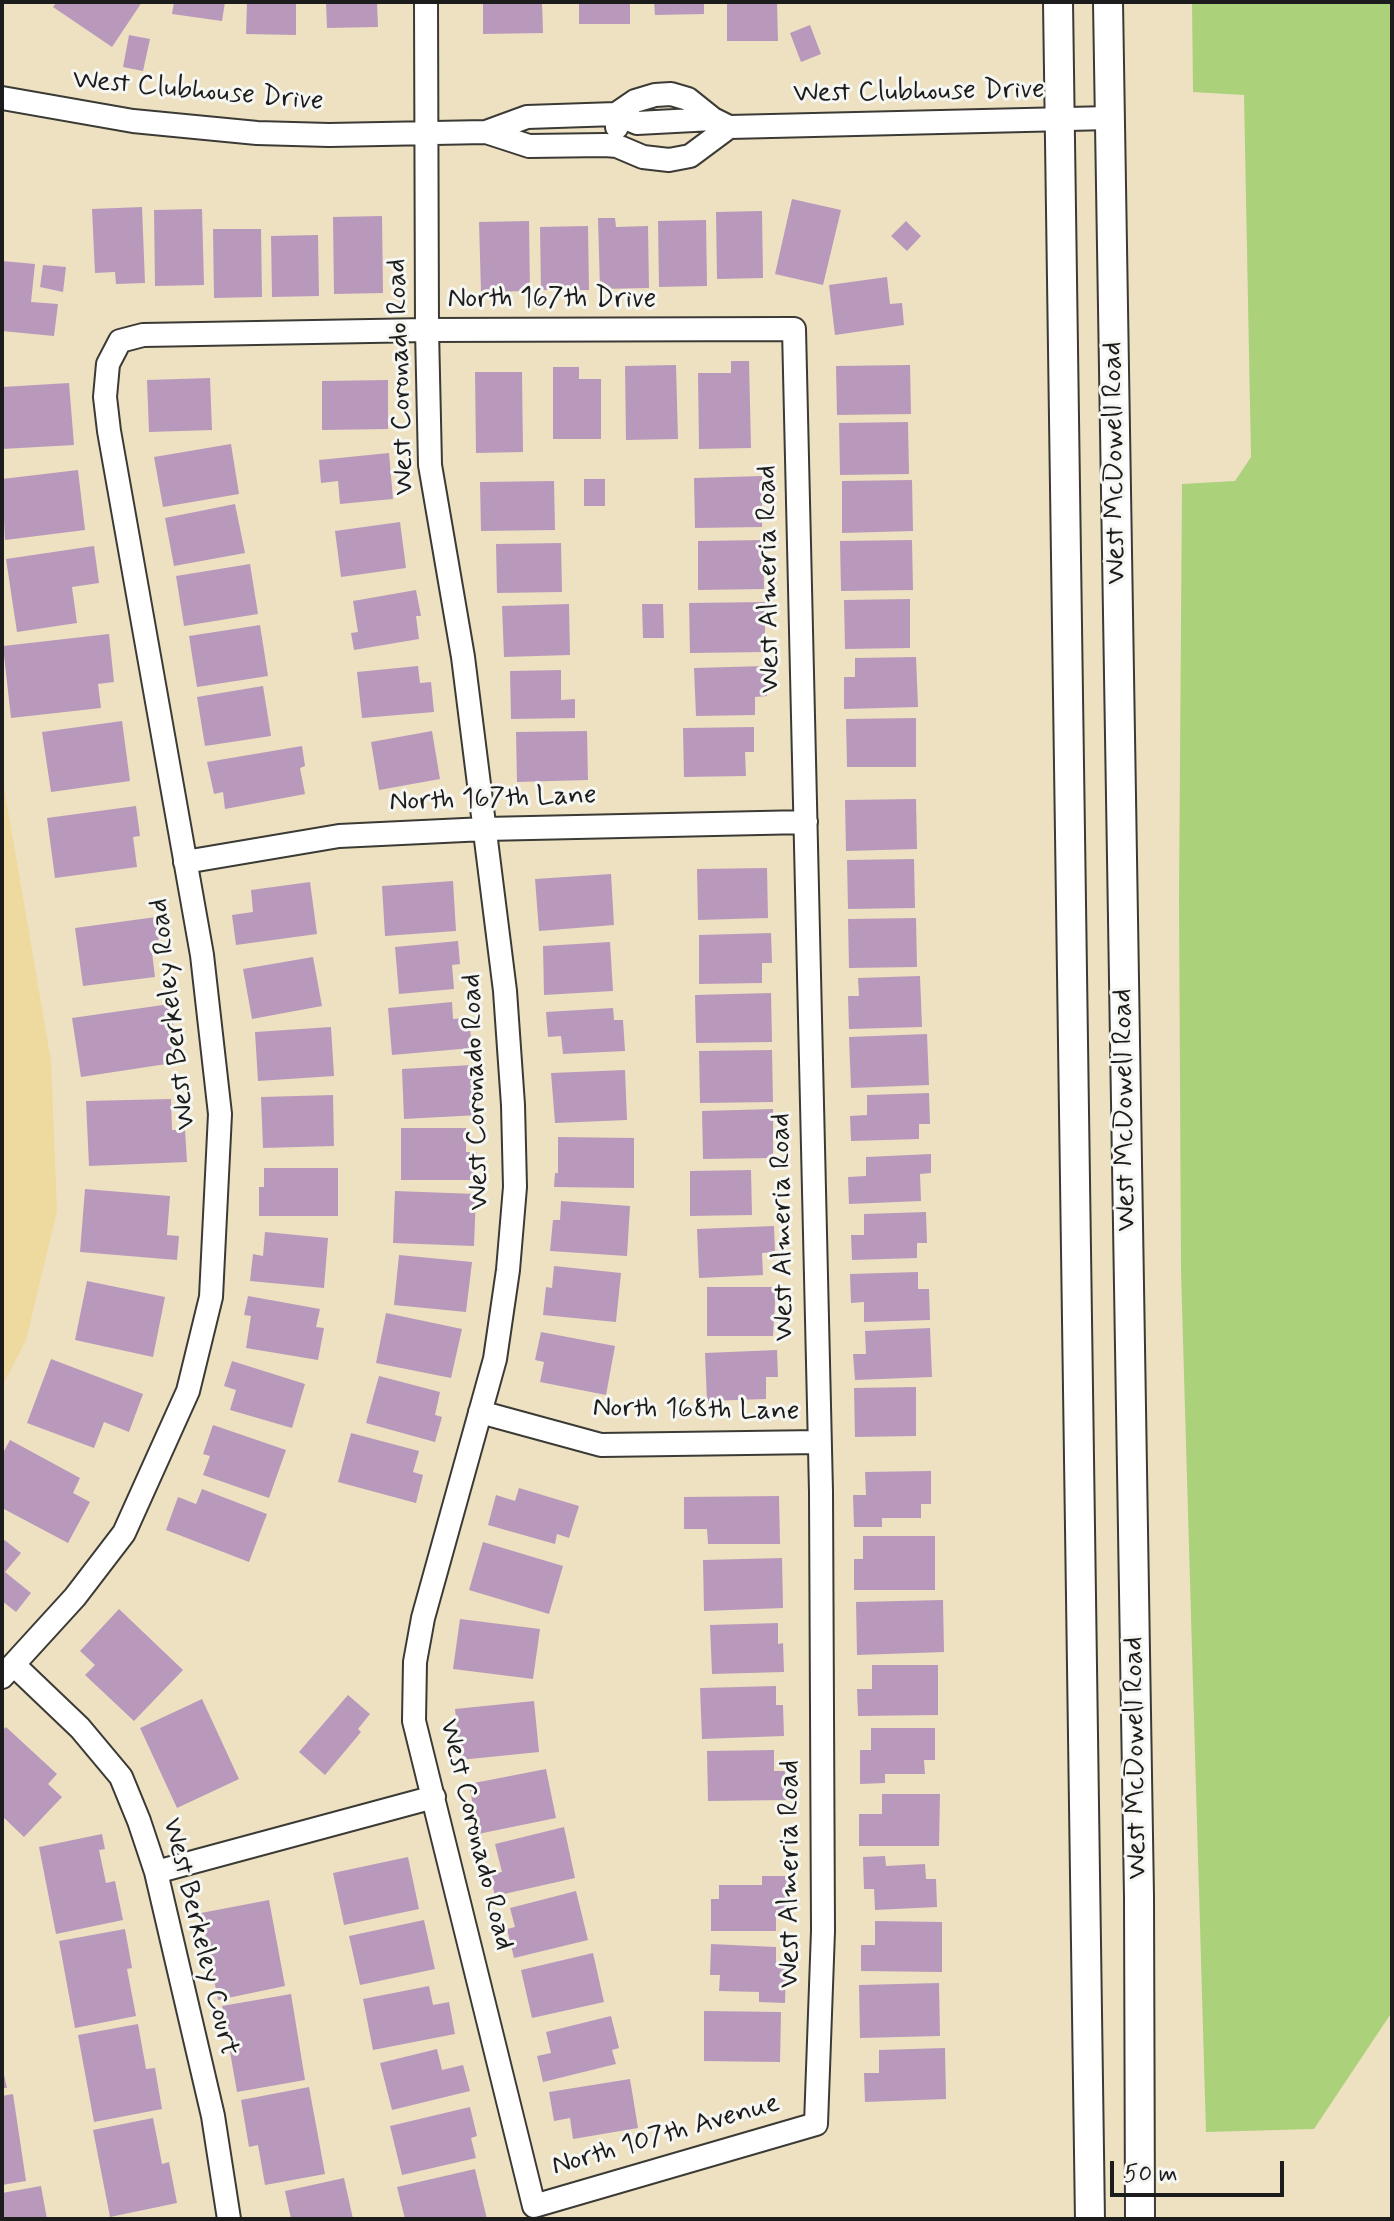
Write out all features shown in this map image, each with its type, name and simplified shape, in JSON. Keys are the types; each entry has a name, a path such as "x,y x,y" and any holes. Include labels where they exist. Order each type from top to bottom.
{"main road":[{"name":"West McDowell Road","path":"1058,2 1090,2219"},
{"name":"West McDowell Road","path":"1108,2 1139,1896 1140,2219"}],"street":[{"name":"West Coronado Road","path":"426,2 430,465 452,584 505,991 515,1187 508,1270 495,1359 423,1618 415,1662 414,1721 534,2206"},
{"name":"West Clubhouse Drive","path":"2,98 133,121 257,133 486,132 529,146 617,146 643,157 669,160 690,156 711,143 721,123"},
{"name":"West Clubhouse Drive","path":"486,132 527,117 616,114 637,123 1110,118"},
{"path":"616,114 617,146"},
{"name":"North 167th Drive","path":"120,341 143,335 794,329"},
{"name":"West Almeria Road","path":"794,329 819,1442 823,1931 816,2124"},
{"name":"West Berkeley Road","path":"8,1671 75,1597 124,1533 188,1391 211,1297 220,1114 202,955 105,397 108,364 120,341"},
{"name":"North 167th Lane","path":"185,862 339,836 485,829 806,822"},
{"name":"North 168th Lane","path":"480,1412 601,1445 819,1442"},
{"name":"West Berkeley Court","path":"8,1671 80,1728 121,1777 139,1821 156,1872 213,2116 229,2219"},
{"path":"156,1872 434,1797"},
{"name":"North 107th Avenue","path":"534,2206 816,2124"}],"green space":[{"path":"1192,2 1392,2 1392,2012 1314,2129 1206,2132 1181,1271 1179,899 1182,484 1235,481 1251,457 1244,95 1193,92"}],"sand":[{"path":"2,775 51,1061 57,1211 26,1340 2,1387"}],"building":[{"path":"57,2 142,2 112,47 53,7"},
{"path":"174,2 225,2 222,21 172,14"},
{"path":"247,2 296,2 296,35 246,34"},
{"path":"326,2 377,2 378,27 327,28"},
{"path":"483,2 542,2 543,33 483,34"},
{"path":"579,2 630,2 630,24 579,24"},
{"path":"654,2 704,2 704,14 655,15"},
{"path":"727,2 777,2 778,41 727,41"},
{"path":"810,25 821,54 801,62 790,33"},
{"path":"129,35 150,39 143,71 123,67"},
{"path":"792,199 841,210 823,285 775,274"},
{"path":"142,207 145,283 116,284 115,272 95,273 92,209"},
{"path":"202,209 204,285 155,286 154,210"},
{"path":"762,211 763,278 717,279 716,212"},
{"path":"382,216 383,293 334,294 333,217"},
{"path":"598,218 615,218 616,227 648,226 649,288 600,289"},
{"path":"706,220 707,286 659,287 658,221"},
{"path":"529,221 530,291 481,292 479,222"},
{"path":"906,221 921,236 907,251 891,236"},
{"path":"588,226 589,290 541,290 540,227"},
{"path":"213,229 261,229 262,297 214,298"},
{"path":"318,235 319,296 272,297 271,236"},
{"path":"2,261 35,264 31,302 58,304 54,336 2,331"},
{"path":"43,265 66,267 63,292 40,287"},
{"path":"887,277 890,304 902,303 904,325 835,335 829,285"},
{"path":"731,361 749,361 751,448 699,449 698,373 731,373"},
{"path":"676,365 678,439 626,440 625,366"},
{"path":"910,365 911,414 837,415 836,366"},
{"path":"553,367 579,367 579,379 601,379 601,439 553,439"},
{"path":"475,372 522,372 523,452 476,453"},
{"path":"210,378 212,430 149,432 147,380"},
{"path":"388,380 388,429 322,430 322,381"},
{"path":"69,383 74,445 2,449 2,387"},
{"path":"908,422 909,474 840,475 839,423"},
{"path":"231,444 239,494 163,507 154,457"},
{"path":"389,453 393,499 340,504 338,481 321,483 319,460"},
{"path":"78,470 85,530 5,540 2,479"},
{"path":"762,476 762,527 695,528 694,478"},
{"path":"584,479 605,479 605,506 584,506"},
{"path":"912,480 913,531 842,533 842,481"},
{"path":"554,481 555,530 481,531 480,482"},
{"path":"235,504 245,553 174,566 165,518"},
{"path":"400,522 406,568 341,577 335,531"},
{"path":"763,540 764,589 698,590 698,541"},
{"path":"912,540 913,590 841,591 840,541"},
{"path":"561,543 562,592 497,593 496,544"},
{"path":"94,546 99,583 72,587 77,623 17,632 6,559"},
{"path":"250,564 258,614 184,626 176,576"},
{"path":"416,590 421,616 416,616 419,639 354,650 351,633 358,632 353,601"},
{"path":"910,599 910,648 845,649 844,600"},
{"path":"765,602 765,652 690,653 689,603"},
{"path":"569,604 570,655 504,657 502,606"},
{"path":"642,604 663,604 664,638 643,638"},
{"path":"260,625 268,676 197,687 189,636"},
{"path":"109,634 114,682 98,684 101,708 11,718 3,646"},
{"path":"916,657 918,707 844,709 844,677 855,677 855,658"},
{"path":"418,666 420,683 431,682 434,712 362,718 357,672"},
{"path":"766,666 767,696 755,697 755,715 696,716 694,668"},
{"path":"561,670 561,700 575,699 575,718 511,719 510,671"},
{"path":"263,686 271,736 205,746 197,697"},
{"path":"916,718 916,767 847,767 846,719"},
{"path":"122,721 130,781 51,792 42,732"},
{"path":"754,727 754,752 745,752 746,776 684,777 683,728"},
{"path":"432,731 440,779 379,790 371,742"},
{"path":"587,731 588,780 517,782 516,732"},
{"path":"302,746 305,766 300,768 305,794 225,809 223,792 214,794 207,762"},
{"path":"916,799 917,849 846,851 845,800"},
{"path":"136,806 140,836 133,837 137,867 55,878 47,818"},
{"path":"914,859 915,908 848,909 847,860"},
{"path":"767,868 768,918 698,920 697,869"},
{"path":"611,874 614,925 539,931 535,879"},
{"path":"453,881 456,931 385,936 382,886"},
{"path":"310,882 317,934 236,945 232,915 253,912 251,890"},
{"path":"156,917 160,951 152,952 155,977 83,986 75,928"},
{"path":"916,918 917,967 849,968 848,919"},
{"path":"771,933 772,963 762,963 762,983 699,984 699,935"},
{"path":"458,941 460,964 452,965 454,989 399,994 395,947"},
{"path":"610,942 613,991 544,995 543,946"},
{"path":"313,957 322,1006 252,1019 243,969"},
{"path":"920,976 922,1027 849,1029 848,996 859,996 858,978"},
{"path":"771,993 772,1042 696,1043 695,995"},
{"path":"452,1002 453,1019 469,1018 472,1048 392,1055 388,1008"},
{"path":"170,1004 176,1042 171,1043 173,1063 81,1077 72,1018"},
{"path":"613,1008 614,1020 623,1020 625,1051 563,1054 561,1036 548,1037 546,1012"},
{"path":"331,1027 334,1076 258,1081 255,1032"},
{"path":"927,1034 929,1085 851,1088 849,1037"},
{"path":"772,1050 773,1102 700,1103 699,1051"},
{"path":"472,1065 479,1115 404,1119 402,1069"},
{"path":"625,1070 627,1120 555,1123 551,1073"},
{"path":"929,1093 930,1124 919,1124 919,1139 851,1141 850,1116 867,1115 867,1095"},
{"path":"333,1095 334,1146 263,1148 261,1097"},
{"path":"171,1099 172,1130 185,1130 187,1162 89,1166 86,1101"},
{"path":"773,1109 773,1158 703,1159 702,1111"},
{"path":"401,1128 466,1128 466,1152 477,1152 476,1180 401,1180"},
{"path":"558,1137 634,1138 634,1188 554,1187 555,1173 558,1173"},
{"path":"931,1154 931,1173 920,1174 921,1201 849,1204 848,1177 866,1176 866,1157"},
{"path":"264,1168 338,1168 338,1216 259,1216 259,1187 264,1187"},
{"path":"751,1170 752,1215 690,1216 690,1171"},
{"path":"85,1189 170,1196 167,1235 179,1236 177,1260 80,1252"},
{"path":"395,1191 476,1194 474,1246 393,1243"},
{"path":"561,1201 630,1206 627,1256 550,1251 553,1220 560,1220"},
{"path":"926,1212 927,1243 917,1243 917,1258 852,1260 851,1235 864,1235 864,1214"},
{"path":"774,1226 775,1252 762,1253 763,1275 699,1278 697,1229"},
{"path":"265,1232 328,1238 324,1288 250,1281 253,1254 263,1256"},
{"path":"399,1255 472,1262 466,1312 394,1305"},
{"path":"554,1266 621,1273 616,1322 543,1315 546,1287 552,1288"},
{"path":"918,1272 918,1289 929,1289 930,1320 864,1322 864,1302 851,1303 850,1274"},
{"path":"87,1281 165,1297 153,1357 75,1340"},
{"path":"707,1287 776,1287 773,1336 707,1336"},
{"path":"248,1296 320,1309 316,1327 324,1328 318,1360 246,1348 251,1316 244,1315"},
{"path":"386,1313 462,1329 451,1378 376,1363"},
{"path":"930,1328 932,1377 855,1380 853,1354 866,1354 865,1331"},
{"path":"541,1332 615,1346 606,1395 540,1382 544,1362 535,1360"},
{"path":"777,1350 778,1377 766,1377 766,1399 707,1401 705,1353"},
{"path":"51,1359 143,1394 129,1432 104,1422 94,1448 27,1423"},
{"path":"232,1361 305,1384 292,1428 230,1410 236,1390 224,1386"},
{"path":"379,1376 440,1392 435,1415 442,1417 435,1442 366,1423"},
{"path":"916,1387 916,1436 855,1437 854,1388"},
{"path":"213,1425 286,1450 269,1498 203,1475 210,1456 203,1454"},
{"path":"351,1433 419,1451 413,1472 423,1475 416,1503 338,1482"},
{"path":"10,1440 80,1478 73,1493 90,1502 68,1543 2,1508 2,1455"},
{"path":"931,1471 931,1504 921,1504 921,1518 882,1518 882,1527 854,1527 853,1495 866,1495 865,1472"},
{"path":"519,1488 579,1506 569,1538 557,1534 555,1544 488,1525 496,1495 515,1501"},
{"path":"202,1489 267,1514 249,1562 166,1530 178,1497 196,1504"},
{"path":"779,1496 780,1544 708,1544 707,1529 684,1529 684,1497"},
{"path":"863,1536 935,1536 935,1590 854,1590 854,1559 863,1559"},
{"path":"2,1538 21,1553 5,1572 31,1593 16,1612 2,1601"},
{"path":"483,1542 563,1566 549,1614 469,1590"},
{"path":"782,1558 783,1608 704,1611 703,1560"},
{"path":"943,1600 944,1652 857,1655 856,1602"},
{"path":"119,1609 183,1670 134,1721 85,1675 95,1665 80,1651"},
{"path":"460,1619 540,1629 533,1679 453,1669"},
{"path":"778,1623 778,1644 783,1643 784,1672 712,1674 710,1625"},
{"path":"872,1665 938,1665 938,1715 858,1716 857,1689 872,1689"},
{"path":"776,1686 776,1705 783,1705 784,1736 702,1739 700,1688"},
{"path":"348,1695 370,1714 358,1729 361,1732 325,1775 299,1752"},
{"path":"202,1699 239,1779 177,1808 140,1728"},
{"path":"534,1701 539,1752 460,1760 455,1709"},
{"path":"6,1727 57,1774 48,1784 62,1797 24,1837 2,1816 2,1731"},
{"path":"871,1728 935,1728 935,1760 924,1760 925,1774 885,1774 885,1783 860,1784 860,1750 871,1750"},
{"path":"774,1750 774,1771 785,1771 786,1800 708,1801 707,1751"},
{"path":"546,1769 556,1818 478,1834 469,1784"},
{"path":"882,1794 940,1794 939,1846 859,1846 859,1814 882,1814"},
{"path":"564,1827 575,1878 495,1896 490,1874 502,1872 495,1844"},
{"path":"102,1834 105,1849 99,1850 106,1883 115,1881 123,1920 56,1934 39,1847"},
{"path":"885,1856 886,1866 925,1864 926,1879 936,1879 937,1907 875,1910 874,1889 864,1889 863,1857"},
{"path":"408,1857 419,1909 344,1925 333,1873"},
{"path":"762,1876 788,1876 788,1910 776,1910 776,1931 711,1931 711,1899 719,1899 719,1885 762,1885"},
{"path":"576,1891 588,1940 514,1958 507,1929 515,1927 510,1908"},
{"path":"269,1900 285,1986 218,2000 201,1913"},
{"path":"424,1920 435,1969 360,1985 349,1936"},
{"path":"875,1921 942,1922 942,1972 861,1971 861,1945 875,1945"},
{"path":"125,1929 132,1968 127,1969 136,2016 75,2028 59,1941"},
{"path":"711,1944 776,1947 776,1967 786,1967 785,2003 759,2002 759,1992 719,1991 720,1975 710,1975"},
{"path":"593,1953 604,2002 532,2018 521,1970"},
{"path":"939,1983 940,2036 860,2038 859,1985"},
{"path":"429,1986 433,2005 449,2002 455,2034 373,2050 363,1999"},
{"path":"291,1994 305,2080 237,2092 222,2006"},
{"path":"704,2011 781,2012 780,2062 704,2061"},
{"path":"611,2016 619,2048 612,2050 616,2064 543,2082 537,2056 551,2053 546,2032"},
{"path":"138,2024 146,2069 155,2068 162,2109 94,2122 78,2035"},
{"path":"945,2048 946,2099 865,2102 864,2073 879,2073 879,2050"},
{"path":"437,2049 442,2070 463,2065 470,2091 392,2110 380,2063"},
{"path":"2,2066 7,2088 2,2088"},
{"path":"630,2079 638,2128 573,2139 570,2118 554,2121 549,2092"},
{"path":"309,2087 325,2174 265,2185 258,2145 249,2147 241,2100"},
{"path":"13,2094 26,2181 2,2185 2,2096"},
{"path":"470,2107 477,2136 471,2138 476,2158 402,2175 390,2126"},
{"path":"153,2118 162,2164 169,2162 177,2203 110,2217 93,2130"},
{"path":"475,2169 487,2219 405,2219 397,2187"},
{"path":"344,2178 353,2219 291,2219 285,2191"},
{"path":"41,2186 47,2219 2,2219 2,2193"}]}
